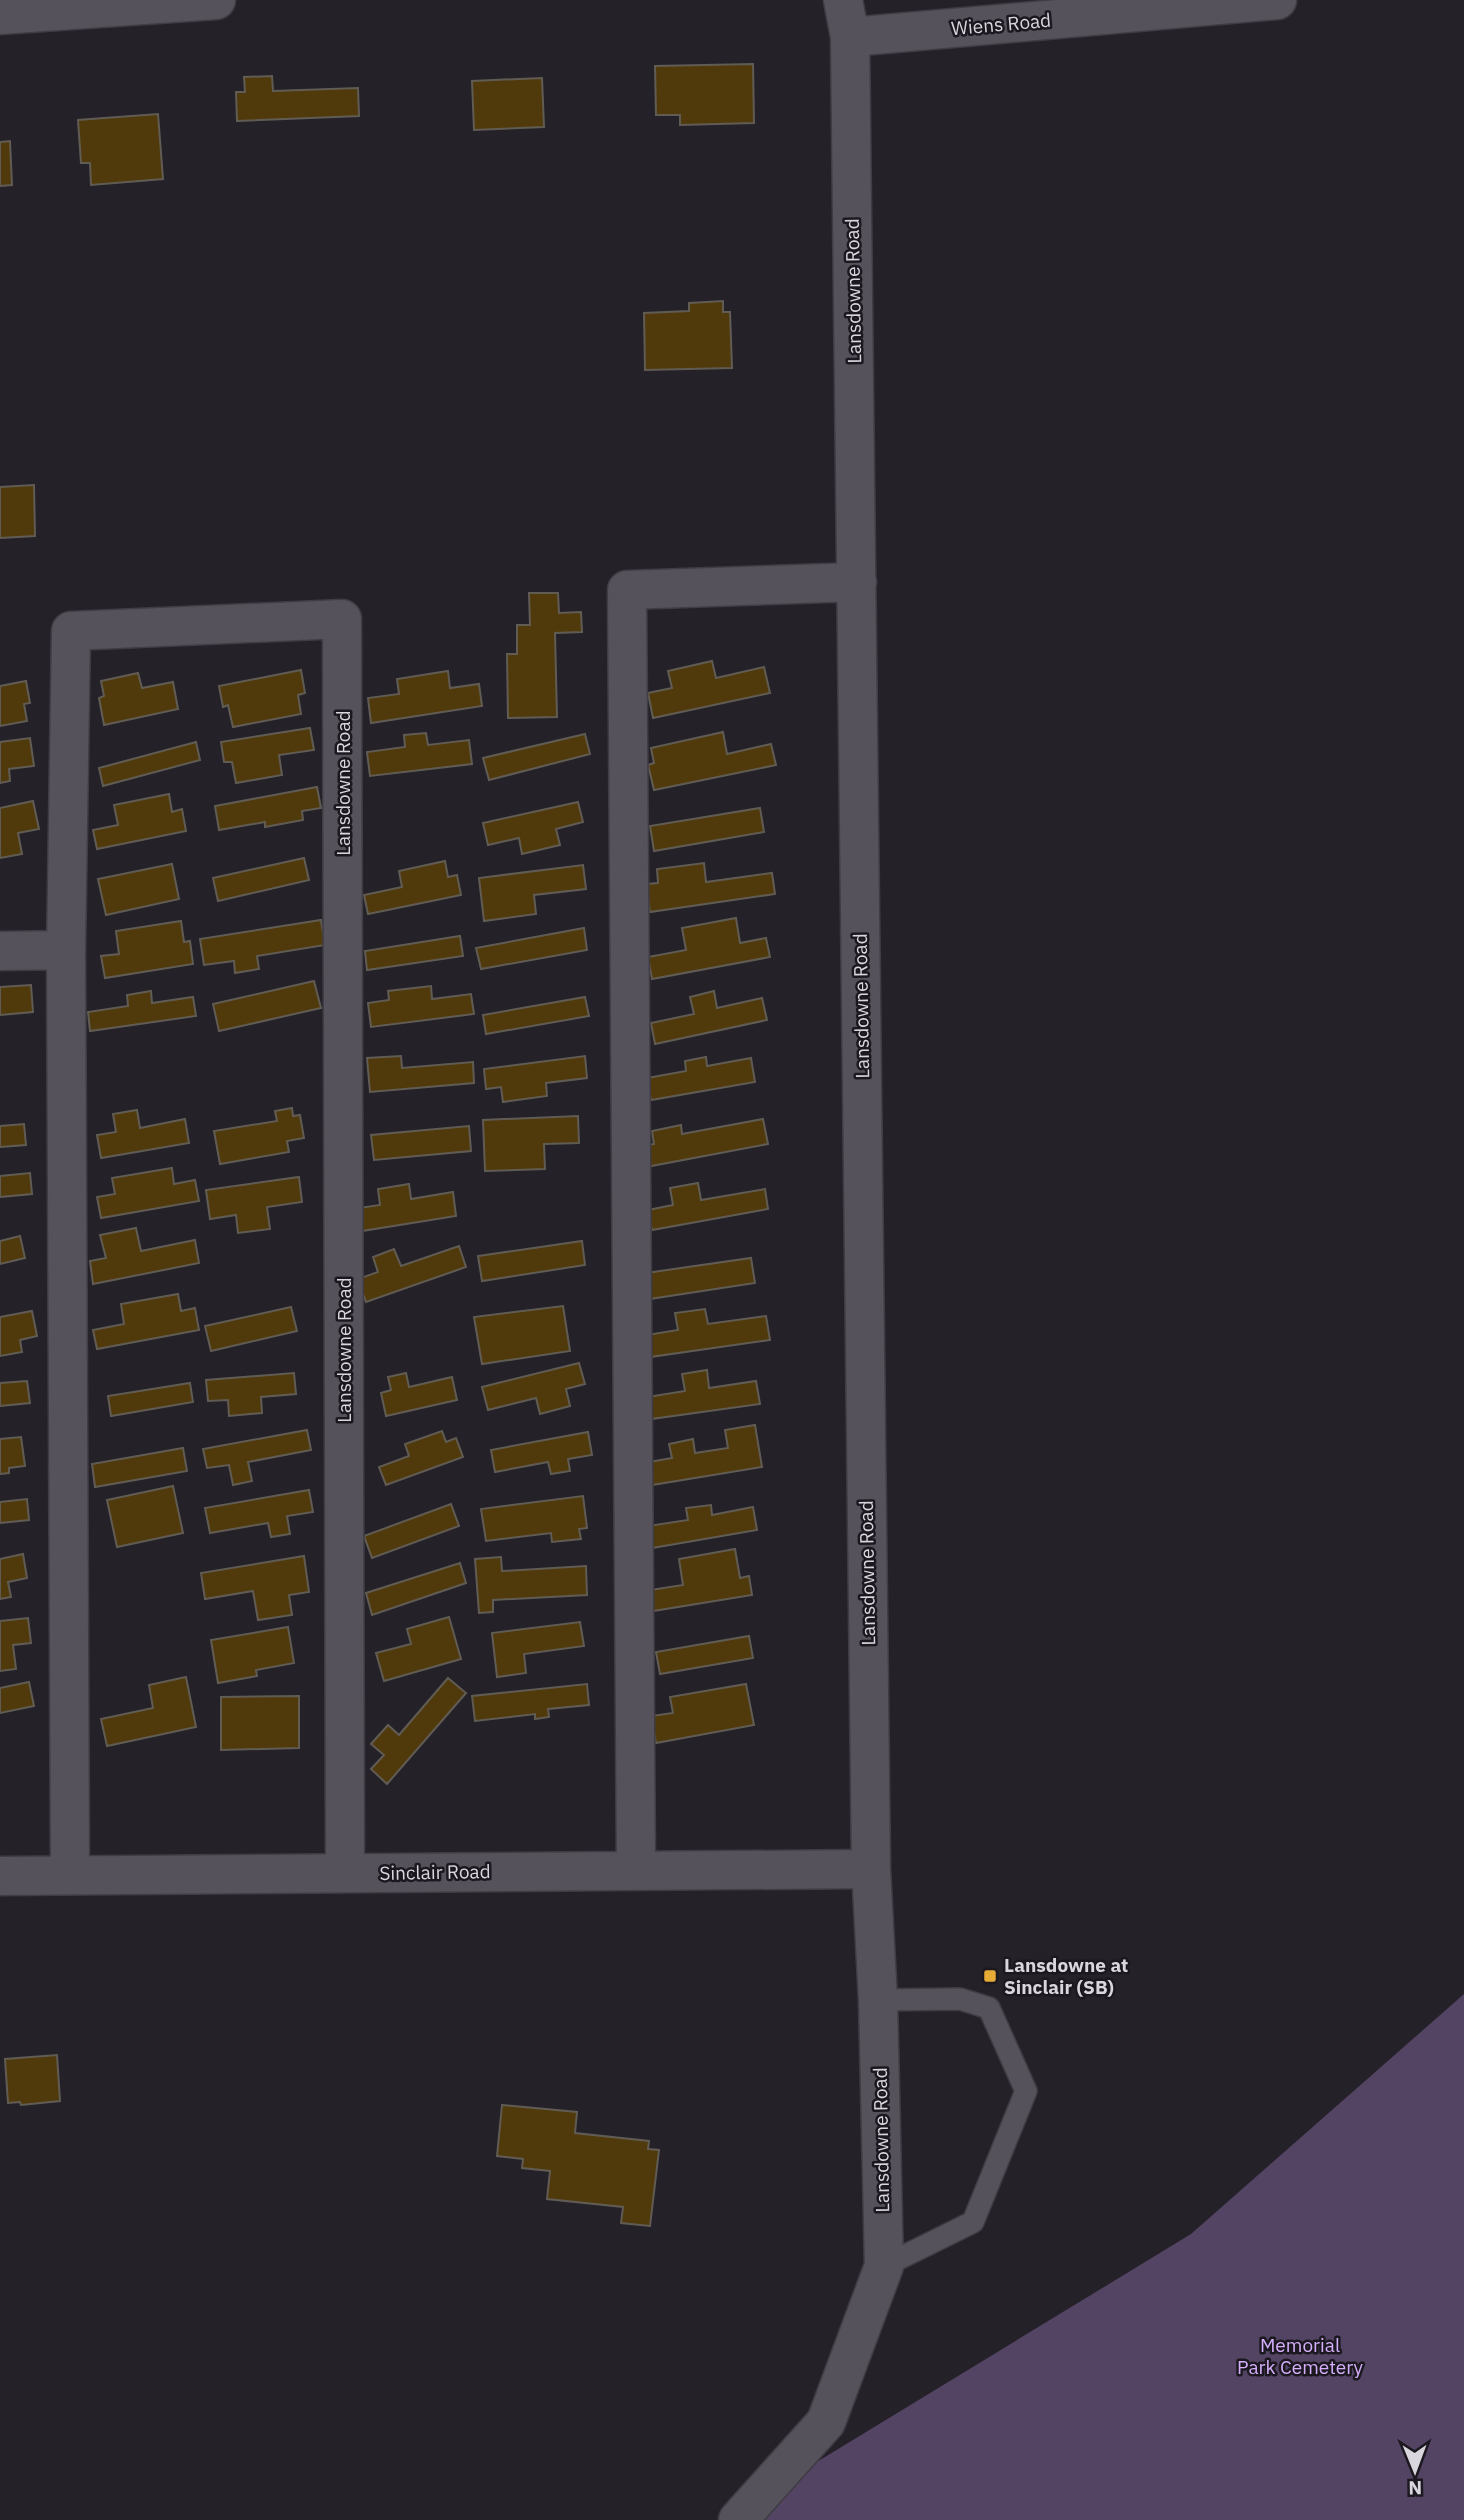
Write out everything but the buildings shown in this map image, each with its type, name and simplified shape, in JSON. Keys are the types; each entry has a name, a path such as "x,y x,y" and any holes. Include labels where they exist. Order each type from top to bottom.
{"street":[{"path":"0,15 216,0"},
{"name":"Lansdowne Road","path":"738,2520 826,2422 884,2266 878,2000 871,1869 850,37 843,0"},
{"name":"Wiens Road","path":"850,37 1277,0"},
{"path":"636,1870 627,590 856,582"},
{"name":"Lansdowne Road","path":"70,1875 66,950 71,631 342,619 345,1873"},
{"path":"0,951 66,950"},
{"name":"Sinclair Road","path":"0,1876 871,1869"}],"lane":[{"path":"878,2000 960,1999 989,2008 1026,2091 973,2222 884,2266"}],"green space":[{"name":"Memorial Park Cemetery","path":"1464,1994 1464,2520 756,2520 802,2471 1191,2234"}],"place":[{"name":"Lansdowne at Sinclair (SB)","path":"990,1976"}]}
